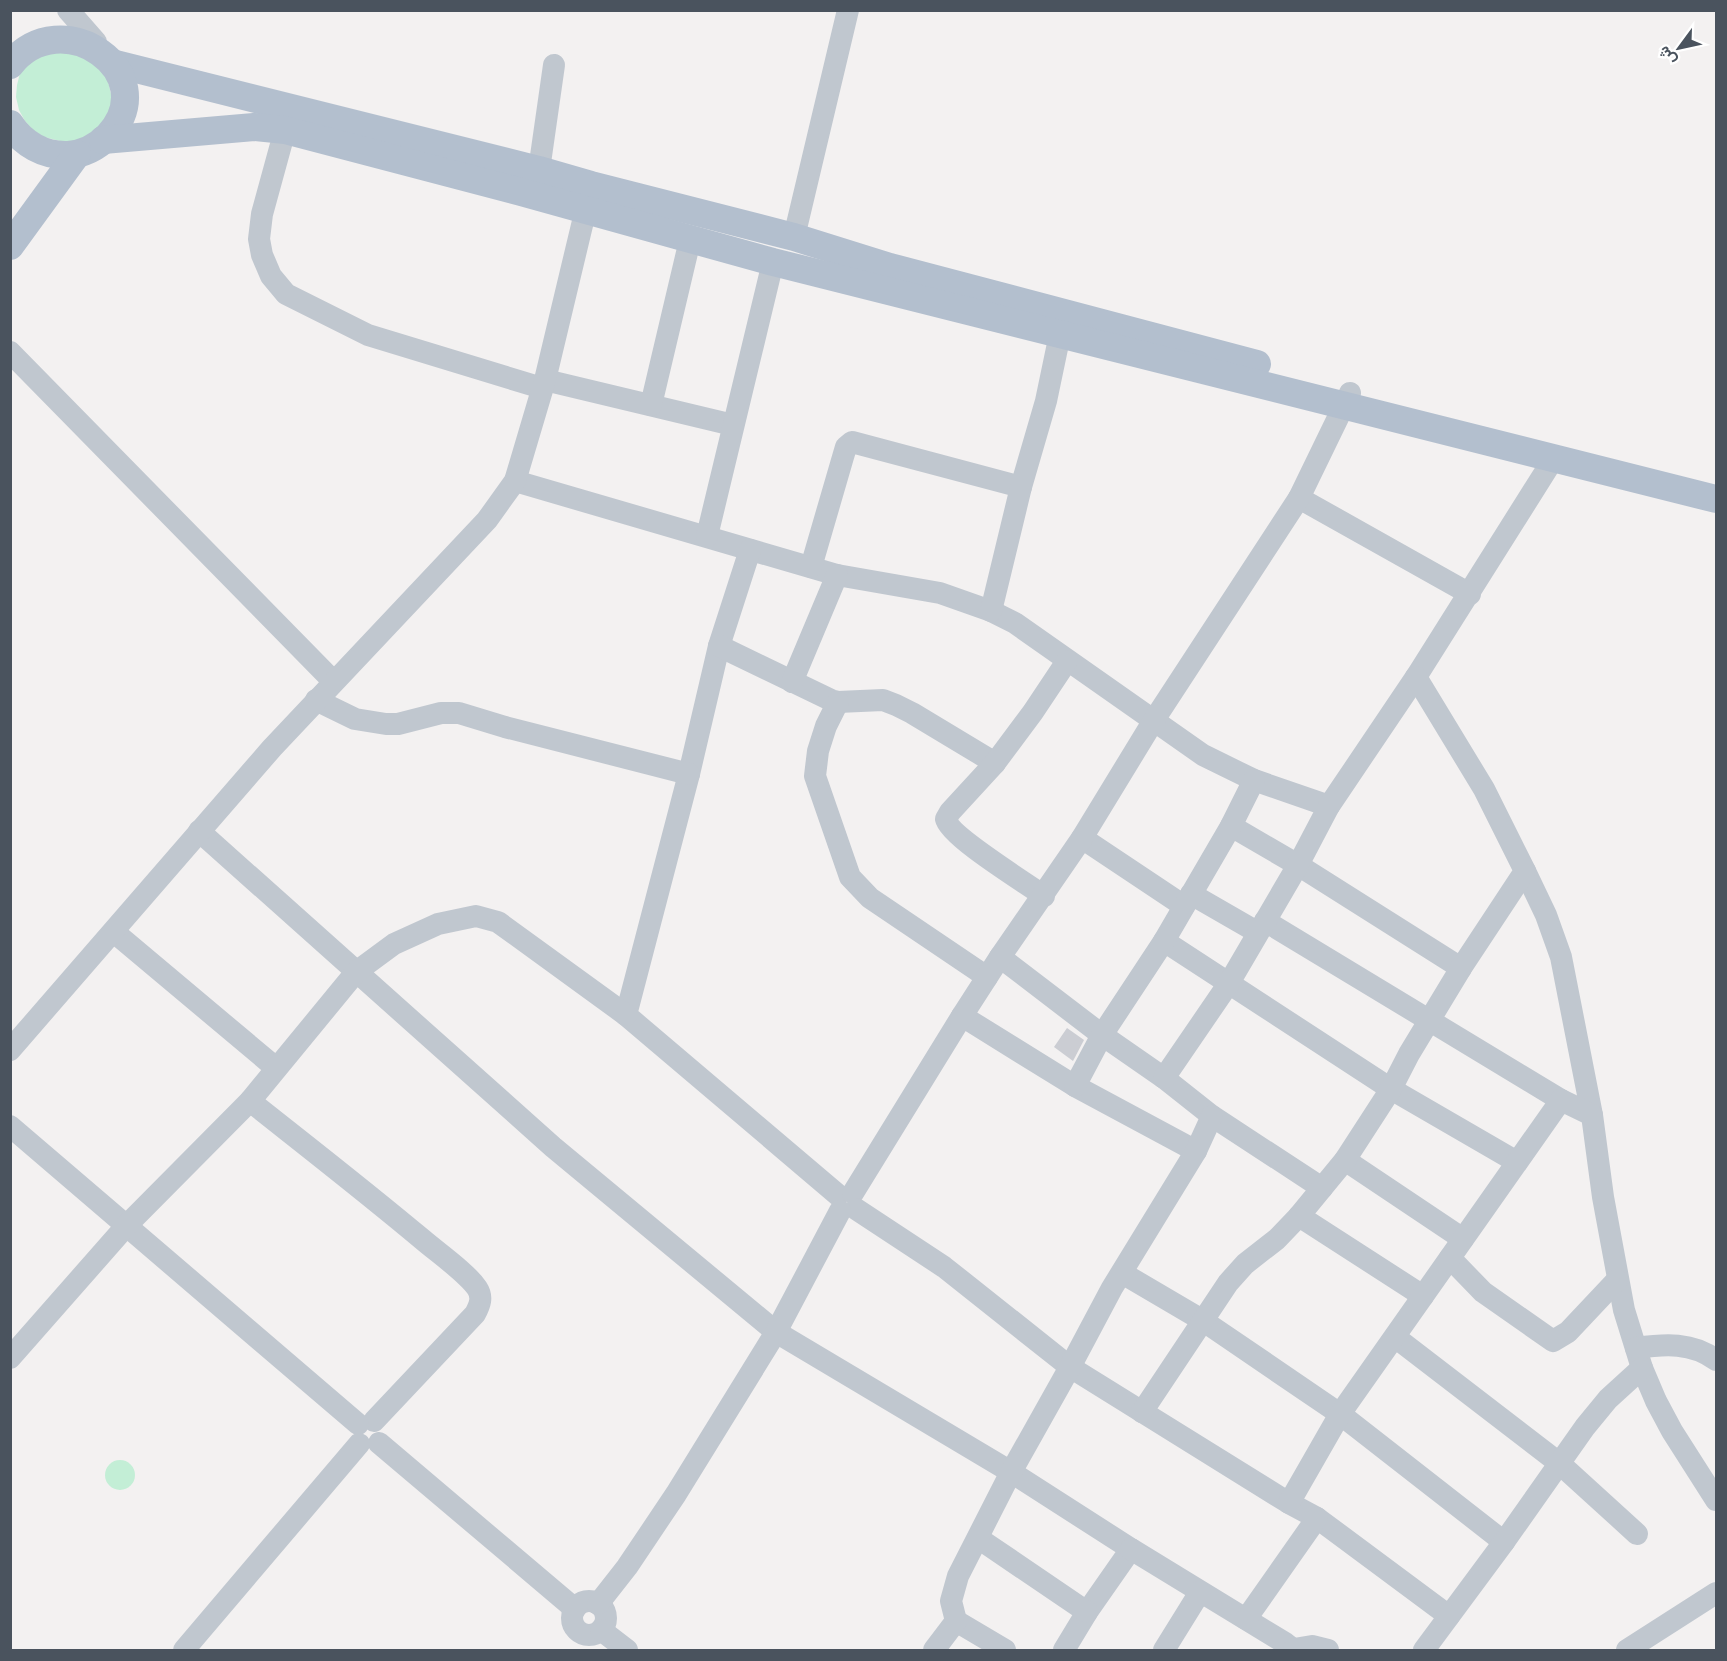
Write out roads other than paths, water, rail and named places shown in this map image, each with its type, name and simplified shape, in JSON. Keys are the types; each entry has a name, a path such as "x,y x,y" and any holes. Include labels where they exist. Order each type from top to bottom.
{"main road":[{"path":"10,64 26,46 48,35 72,34 96,42 116,64 122,76 124,105 113,130 103,141 77,154 58,155 39,150 23,140 11,125"},
{"path":"116,64 539,170 589,197 690,240 773,262 1060,334 1716,481"},
{"path":"103,141 254,127 285,130 589,197 794,237 890,267 1248,362 1347,400 1554,458 1716,499"},
{"path":"10,246 77,154"}],"street":[{"path":"68,10 96,42"},
{"path":"794,237 848,10"},
{"path":"539,170 554,66"},
{"path":"285,130 261,214 259,239 262,255 272,276 286,294 368,335 544,384 651,405 733,425"},
{"path":"10,1050 333,681 487,520 506,496 515,481 544,384 589,197"},
{"path":"651,405 690,240"},
{"path":"707,536 773,262"},
{"path":"991,611 1021,488 1047,401 1060,334"},
{"path":"10,352 333,681"},
{"path":"598,1604 627,1567 676,1494 776,1332 847,1202 962,1016 1082,838 1154,720 1299,498 1347,400"},
{"path":"812,567 846,447 852,442 1021,488"},
{"path":"1164,1078 1229,983 1298,865 1329,806 1416,678 1554,458"},
{"path":"515,481 837,575 940,593 991,611 1015,623 1203,755 1254,780 1329,806"},
{"path":"1299,498 1470,594"},
{"path":"626,1015 689,774 719,646 750,550"},
{"path":"792,682 837,575"},
{"path":"719,646 838,702 883,700 896,705 994,763"},
{"path":"1044,896 970,845 946,824 946,819 994,763 1033,712 1067,660"},
{"path":"1416,678 1484,789 1546,915 1561,957 1592,1115 1617,1280 1639,1358 1672,1431 1716,1500"},
{"path":"316,700 355,719 386,724 398,724 441,713 459,713 689,774"},
{"path":"838,702 826,726 818,751 815,776 850,877 870,898 987,977"},
{"path":"1075,1086 1102,1035 1188,900 1231,826 1254,780"},
{"path":"1231,826 1298,865 1461,968"},
{"path":"200,831 553,1147 776,1332 1011,1472 1294,1650 1312,1646 1328,1650"},
{"path":"1082,838 1188,900 1261,927 1430,1022 1561,1100 1592,1115"},
{"path":"1142,1412 1202,1320 1240,1269 1277,1239 1345,1160 1391,1089 1409,1054 1461,968 1525,871"},
{"path":"10,1358 128,1225 250,1101 356,972 394,944 413,935 438,924 476,916 498,922 626,1015 847,1202 944,1267 1070,1367 1288,1503 1317,1518 1449,1616"},
{"path":"114,932 276,1068"},
{"path":"1164,941 1391,1089 1517,1162"},
{"path":"1000,957 1212,1116 1322,1188"},
{"path":"962,1016 1075,1086 1196,1151"},
{"path":"1288,1503 1340,1414 1561,1100"},
{"path":"184,1650 368,1433 475,1314 480,1305 479,1291 451,1264 361,1188 250,1101"},
{"path":"1005,1650 956,1621 951,1606 952,1593 958,1576 1011,1472 1112,1288 1196,1151 1212,1116"},
{"path":"10,1126 575,1609"},
{"path":"1345,1160 1463,1239"},
{"path":"1299,1216 1423,1296"},
{"path":"1450,1258 1483,1292 1553,1341 1568,1332 1617,1280"},
{"path":"1122,1273 1202,1320 1340,1414 1504,1542"},
{"path":"1395,1337 1559,1463 1637,1534"},
{"path":"1424,1650 1559,1463 1639,1358 1671,1344 1695,1348 1716,1360"},
{"path":"1246,1618 1317,1518"},
{"path":"978,1538 1087,1612"},
{"path":"1064,1650 1087,1612 1131,1549"},
{"path":"1164,1650 1200,1592"},
{"path":"1627,1650 1716,1593"},
{"path":"584,1638 606,1618 604,1610 598,1604 585,1602 575,1609 573,1622 584,1638 627,1650"},
{"path":"934,1650 956,1621"}]}
